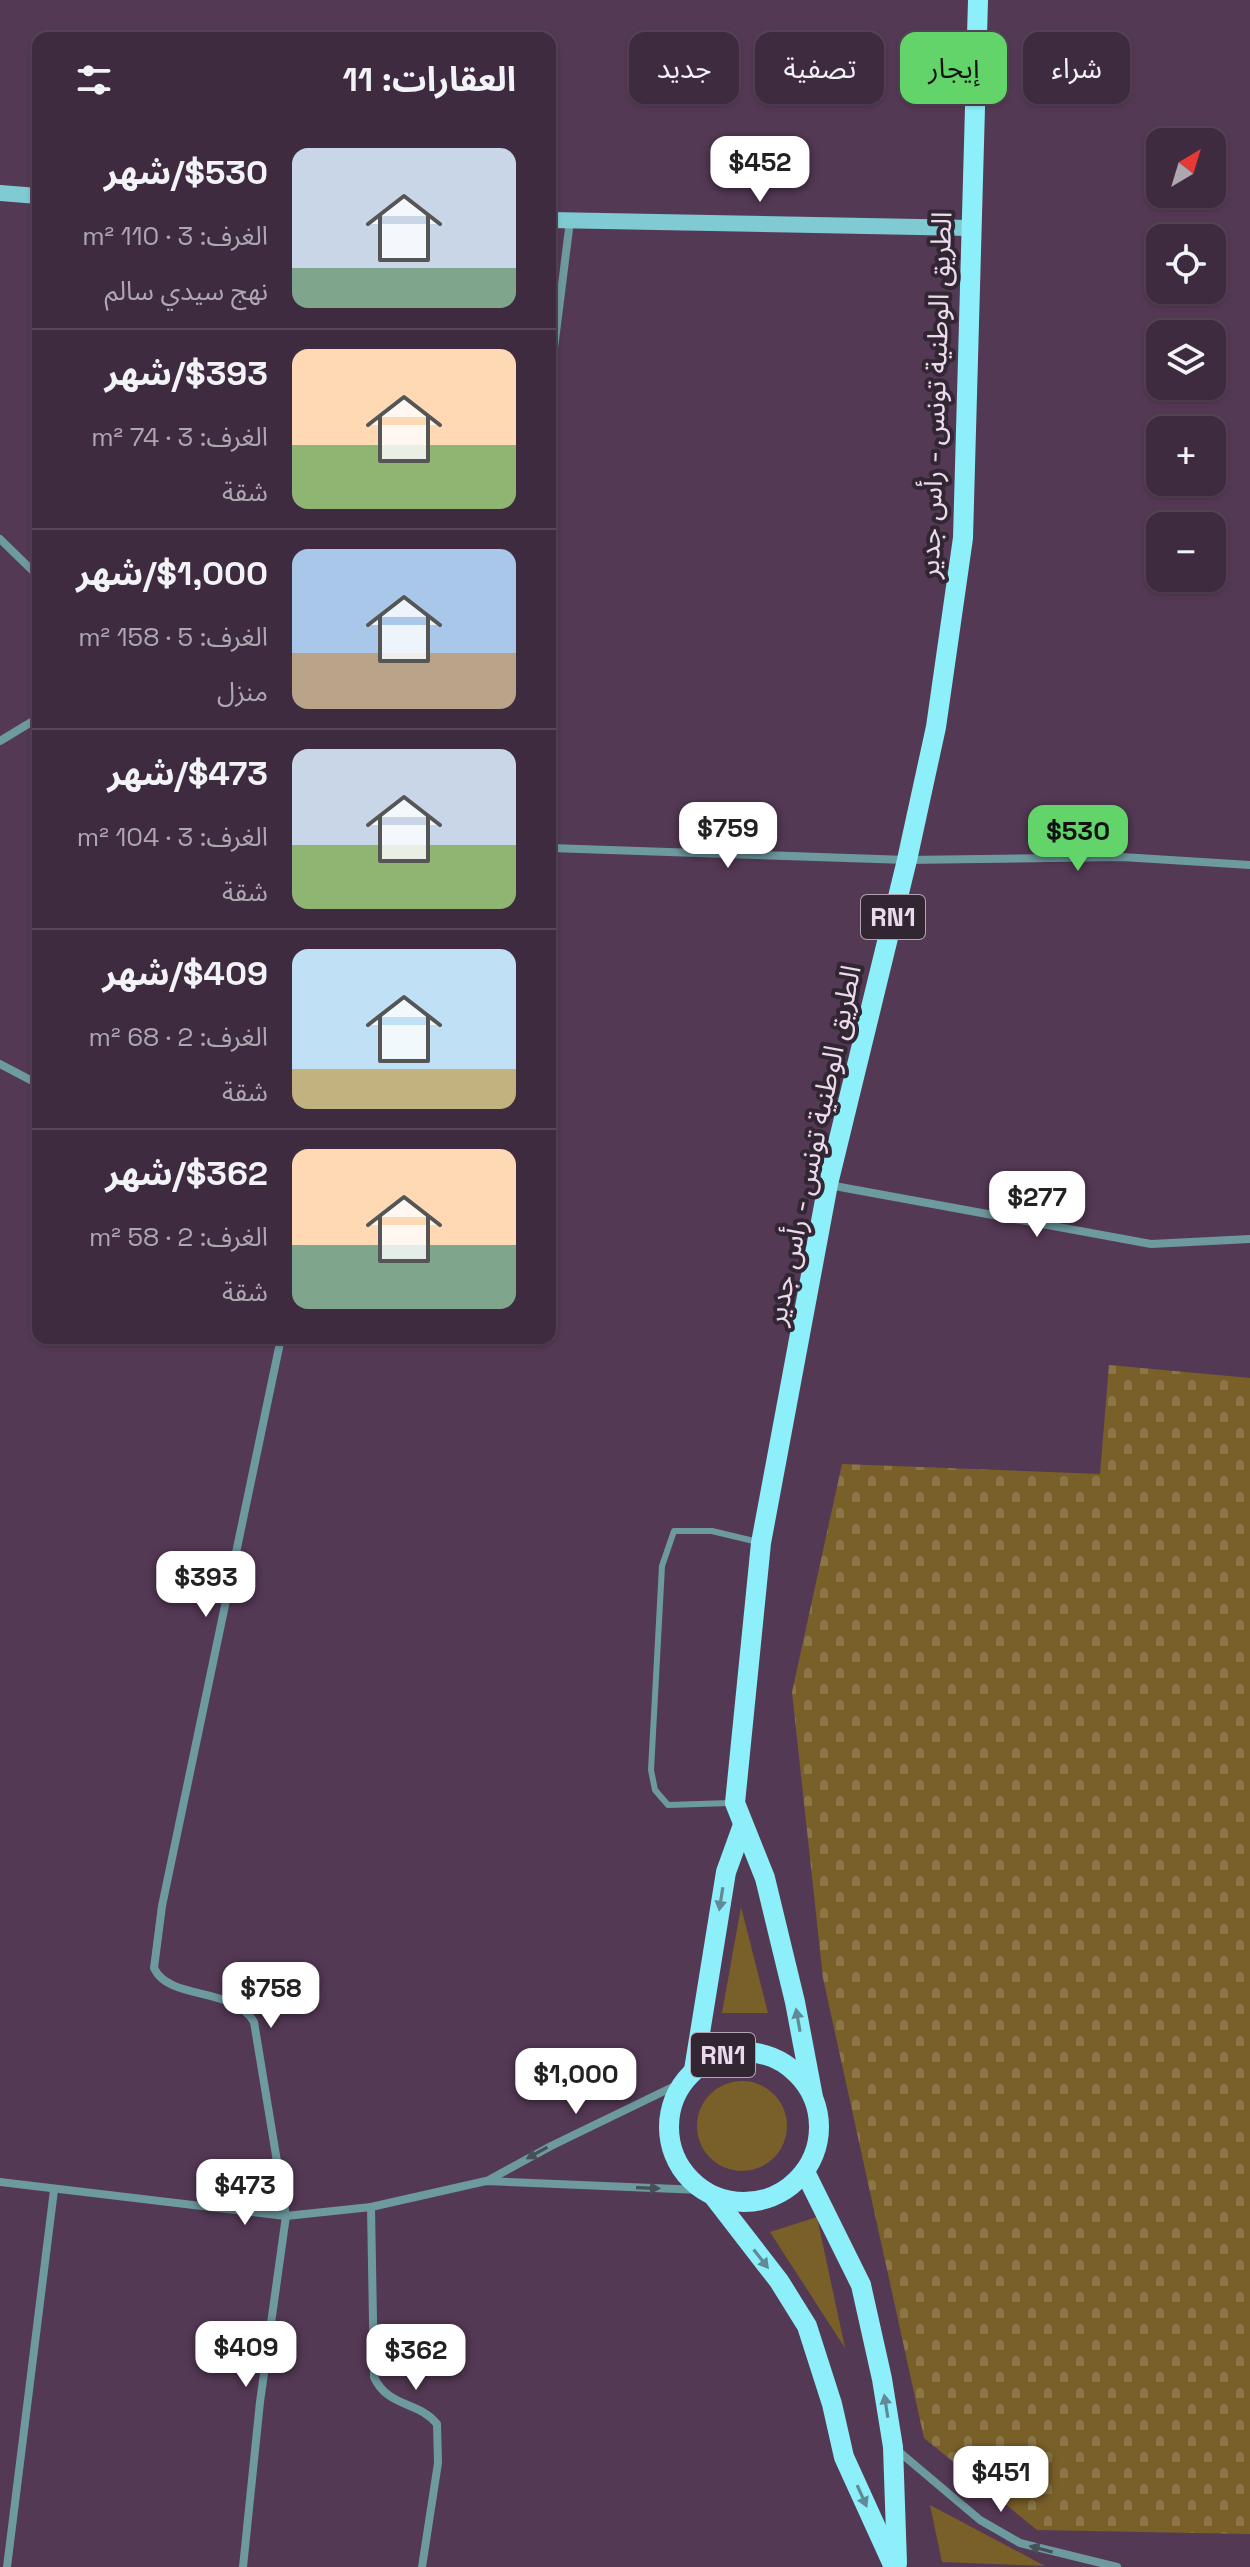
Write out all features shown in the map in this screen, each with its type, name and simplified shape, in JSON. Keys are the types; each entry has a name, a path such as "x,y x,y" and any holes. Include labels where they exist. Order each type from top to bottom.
{"main road":[{"name":"الطريق الوطنية تونس - رأس جدير","path":"813,2097 795,2002 765,1878 735,1803 761,1543 828,1184 936,727 963,538 978,0"},
{"path":"0,193 32,196"},
{"path":"556,220 970,228"},
{"name":"RN1","path":"743,1825 726,1872 688,2076 671,2104 668,2128 672,2152 683,2173 708,2194 779,2281 807,2326 832,2404 844,2457 896,2567"},
{"name":"RN1","path":"688,2076 714,2057 737,2052 760,2053 782,2062 800,2077 813,2097 820,2122 817,2148 805,2172 861,2285 893,2447 896,2567"},
{"path":"708,2194 739,2203 764,2200 788,2189 805,2172"}],"street":[{"path":"556,332 570,220"},
{"path":"0,539 32,570"},
{"path":"0,741 32,722"},
{"path":"556,848 907,860 1122,857 1250,865"},
{"path":"0,1064 32,1081"},
{"path":"828,1184 1151,1244 1250,1239"},
{"path":"243,2567 260,2402 286,2216 254,2022 248,2012 231,2001 168,1982 154,1968 162,1906 280,1344"},
{"path":"0,2182 286,2216 371,2207 486,2181 688,2076"},
{"path":"486,2181 708,2194"},
{"path":"7,2567 54,2190"},
{"path":"371,2207 374,2377 386,2396 422,2411 437,2424 438,2463 422,2567"},
{"path":"893,2447 980,2520 1020,2543 1117,2567"}],"lane":[{"path":"735,1803 668,1805 655,1790 651,1770 662,1566 674,1531 712,1531 761,1543"}],"green space":[{"path":"1109,1365 1250,1378 1250,2534 1037,2530 924,2438 823,1978 792,1692 842,1464 1100,1474"},
{"path":"741,1907 768,2013 722,2013"},
{"path":"733,2081 751,2081 767,2088 780,2101 787,2117 787,2135 780,2151 767,2164 751,2171 733,2171 717,2164 704,2151 697,2135 697,2117 704,2101 717,2088"},
{"path":"817,2217 845,2348 770,2232"},
{"path":"930,2505 1045,2566 942,2562"}]}
